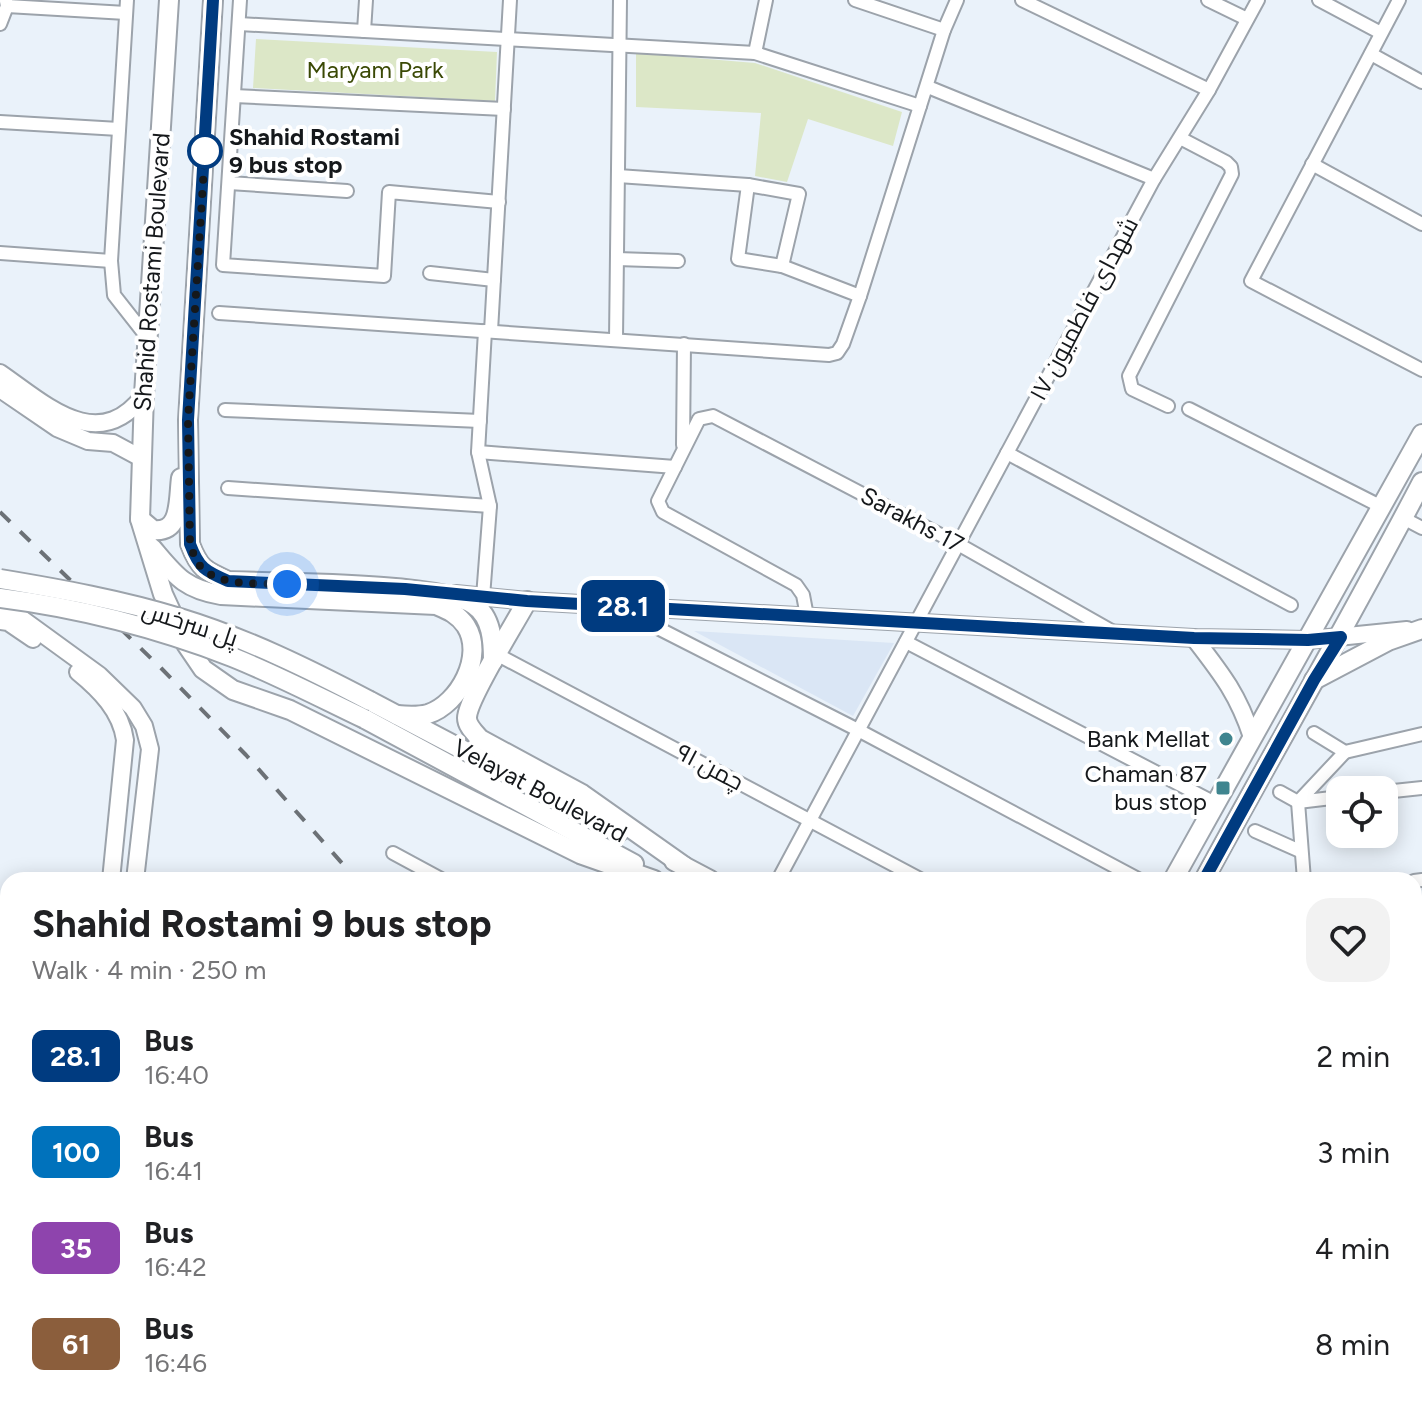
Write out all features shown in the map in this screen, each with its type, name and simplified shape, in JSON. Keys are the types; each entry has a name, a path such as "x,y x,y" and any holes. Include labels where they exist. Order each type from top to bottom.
{"main road":[{"name":"Shahid Rostami Boulevard","path":"169,0 147,337 140,519 163,594 186,644 203,669 233,690 290,710 580,854 631,872"},
{"name":"Shahid Rostami Boulevard","path":"188,420 213,0"},
{"path":"140,519 153,530 162,531 176,522 188,420"},
{"path":"188,420 190,544 197,563 209,573 228,581 450,594 473,604 482,613 493,640 495,658"},
{"path":"1177,872 1422,434"},
{"path":"1208,872 1341,637 1422,482"},
{"path":"1382,507 1403,518"},
{"path":"148,543 180,580 198,592 436,605 456,614 467,627 472,640 471,659 456,696 430,713 397,715"},
{"name":"پل سرخس","path":"0,579 76,593 181,619 266,651 370,701"},
{"name":"پل سرخس","path":"0,600 71,610 179,638 274,675 365,719"},
{"path":"527,601 467,717 470,727 480,739 582,794 684,866"},
{"path":"1314,680 1388,641 1422,629"},
{"name":"Velayat Boulevard","path":"370,701 695,872"},
{"name":"Velayat Boulevard","path":"365,719 647,872"}],"street":[{"path":"240,0 223,265 384,276 389,192 499,202"},
{"path":"364,31 366,0"},
{"path":"483,597 490,506 478,452 494,280 510,0"},
{"path":"616,339 620,0"},
{"path":"755,53 766,0"},
{"path":"855,0 944,30"},
{"path":"219,313 829,355 837,353 860,296 944,30 957,0"},
{"path":"1022,0 1209,90"},
{"path":"1208,0 1247,19"},
{"name":"شهدای فاطمیون ۱۷","path":"782,872 1154,179 1209,90 1258,0"},
{"path":"1319,0 1381,33"},
{"path":"1399,0 1251,281 1422,370"},
{"path":"0,24 6,3 126,6 111,261 114,295 147,337"},
{"path":"239,24 755,53 920,106"},
{"path":"1371,54 1422,82"},
{"path":"928,87 1154,179"},
{"path":"234,96 504,109"},
{"path":"0,122 119,129"},
{"path":"1168,406 1132,389 1129,376 1232,174 1226,162 1180,138"},
{"path":"1312,164 1422,224"},
{"path":"618,176 748,185 799,194 782,266"},
{"path":"229,183 347,191"},
{"path":"748,185 738,259 782,266 860,296"},
{"path":"0,253 111,261"},
{"path":"617,259 678,261"},
{"path":"430,273 494,280"},
{"path":"684,344 683,448 658,501 659,508 796,585 803,595 807,616"},
{"path":"0,373 62,416 88,425 132,412 144,395"},
{"path":"0,389 57,428 88,441 113,443 141,458"},
{"path":"1189,409 1382,507"},
{"path":"225,410 480,421"},
{"name":"Sarakhs 17","path":"683,448 699,419 713,416 958,544 1115,633"},
{"path":"478,452 675,467"},
{"path":"1007,453 1291,605"},
{"path":"228,488 490,506"},
{"path":"1403,518 1422,528"},
{"path":"450,594 527,601 1194,638 1308,640 1422,629"},
{"path":"0,600 99,675 133,708 144,726 150,749 136,872"},
{"path":"640,619 858,730 1125,872"},
{"path":"0,621 8,622 51,651 92,684 123,724 125,740 112,872"},
{"path":"1194,638 1230,684 1252,737"},
{"path":"906,642 1215,803"},
{"name":"چمن ۹۱","path":"495,658 907,872"},
{"path":"1314,733 1345,752"},
{"path":"1303,872 1298,802 1345,752 1422,734"},
{"path":"1398,791 1422,788"},
{"path":"1280,792 1298,802 1326,799"},
{"path":"1255,831 1300,851"},
{"path":"393,853 428,872"}],"shaded area":[{"path":"694,631 894,643 853,716"}],"green space":[{"name":"Maryam Park","path":"256,39 497,52 495,101 253,88"},
{"path":"636,53 755,63 902,112 893,146 808,119 787,182 755,176 761,113 636,107"}],"railway":[{"path":"0,512 246,755 350,872"}],"bus line":[{"name":"28.1","path":"213,0 188,420 190,544 197,563 209,573 228,581 405,589 527,601 1194,638 1308,640 1341,637 1208,872"}],"place":[{"name":"Shahid Rostami 9 bus stop","path":"205,151"},
{"name":"Bank Mellat","path":"1226,739"},
{"name":"Chaman 87 bus stop","path":"1223,788"}],"route":[{"path":"205,151 188,420 190,544 197,563 209,573 228,581 287,584"}]}
